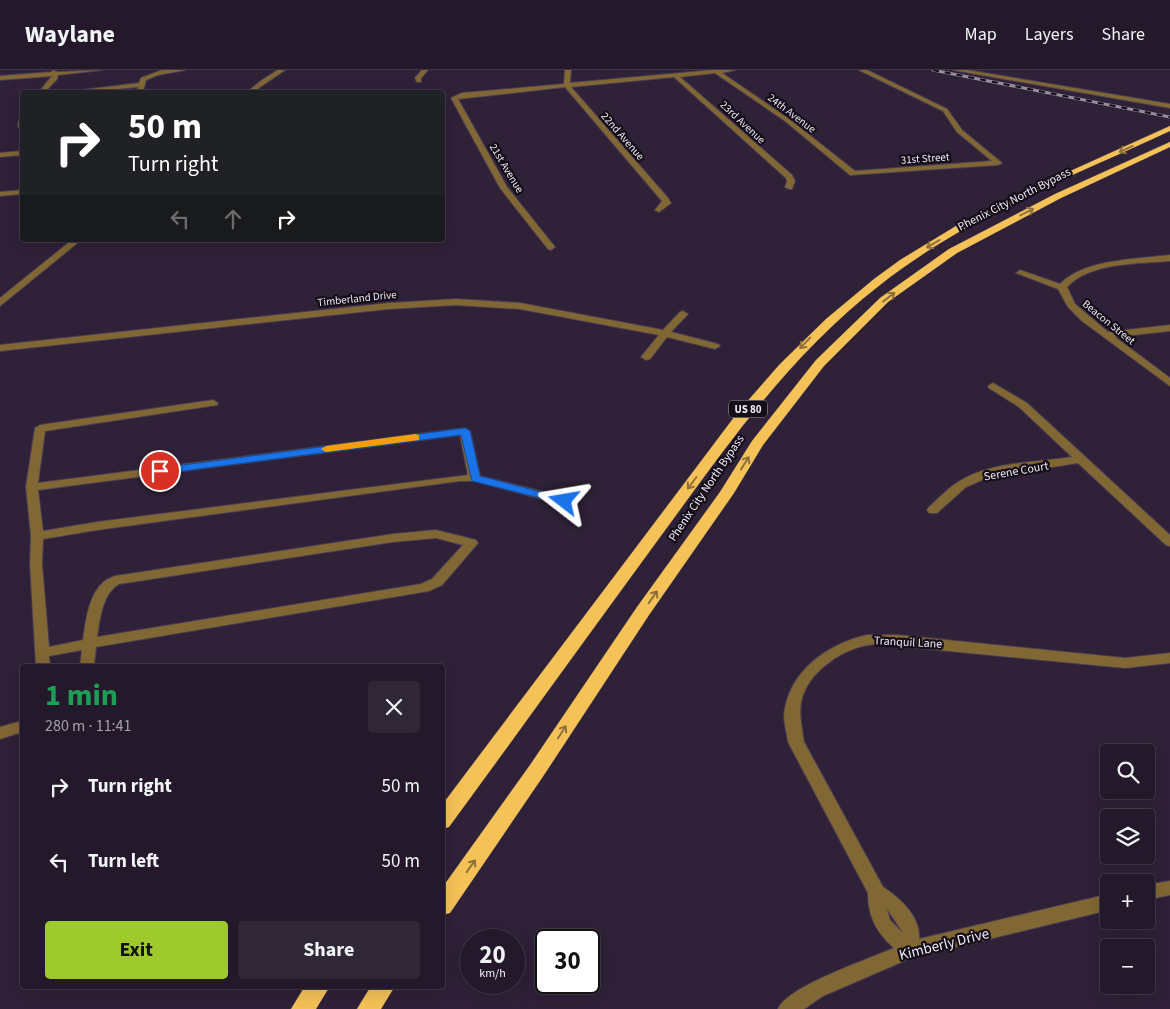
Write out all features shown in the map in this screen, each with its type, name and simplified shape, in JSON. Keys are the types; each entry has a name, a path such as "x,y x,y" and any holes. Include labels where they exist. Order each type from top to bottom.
{"highway":[{"name":"Phenix City North Bypass","path":"445,817 744,415 778,373 812,337 882,277 955,231 1170,128"},
{"name":"Phenix City North Bypass","path":"445,902 537,770 643,611 727,493 757,444 789,401 827,357 884,300 953,251 1058,196 1170,144"},
{"path":"302,1009 317,989"},
{"path":"368,1009 382,989"}],"street":[{"path":"0,78 55,71 99,70"},
{"path":"85,90 140,89 143,79 149,75 157,72 182,70"},
{"path":"253,90 282,70"},
{"path":"419,81 418,78 425,70"},
{"path":"568,70 567,86 732,70"},
{"name":"31st Street","path":"853,173 998,163 959,131 944,110 862,70"},
{"path":"956,70 1170,106"},
{"path":"44,90 54,78 55,71"},
{"name":"24th Avenue","path":"716,72 787,120 853,173"},
{"name":"23rd Avenue","path":"675,75 788,177 791,181 790,187"},
{"name":"21st Avenue","path":"551,247 504,188 454,98 456,96 567,86"},
{"name":"22nd Avenue","path":"567,86 665,200 667,203 658,210"},
{"path":"0,155 20,153"},
{"path":"0,194 20,192"},
{"path":"0,303 75,242"},
{"path":"1020,273 1062,287 1073,276 1094,269 1170,258"},
{"name":"Beacon Street","path":"1062,287 1071,305 1170,383"},
{"name":"Timberland Drive","path":"0,348 389,306 456,302 520,306 665,333 715,346"},
{"path":"646,357 683,314"},
{"path":"1107,335 1170,328"},
{"path":"993,386 1023,405 1170,542"},
{"path":"87,664 89,643 104,588 115,580 393,538 436,534 472,542 442,578 424,588 182,626 89,643 42,660 36,564 37,536 32,487 40,428 212,403"},
{"path":"32,487 465,431 475,478"},
{"name":"Serene Court","path":"933,510 956,489 972,479 1003,471 1080,459"},
{"path":"37,536 404,484 460,478 475,478 564,501"},
{"name":"Tranquil Lane","path":"909,950 911,930 894,904 877,892 796,742 792,714 797,689 814,667 837,651 864,640 898,640 1125,663 1170,658"},
{"path":"0,733 20,728"},
{"path":"1155,891 1170,888"},
{"name":"Kimberly Drive","path":"788,1009 816,990 909,950 1100,904"}],"railway":[{"path":"933,70 1170,117"}],"slow traffic":[{"path":"326,449 415,437"}],"route":[{"path":"160,471 465,431 475,478 564,501"}]}
